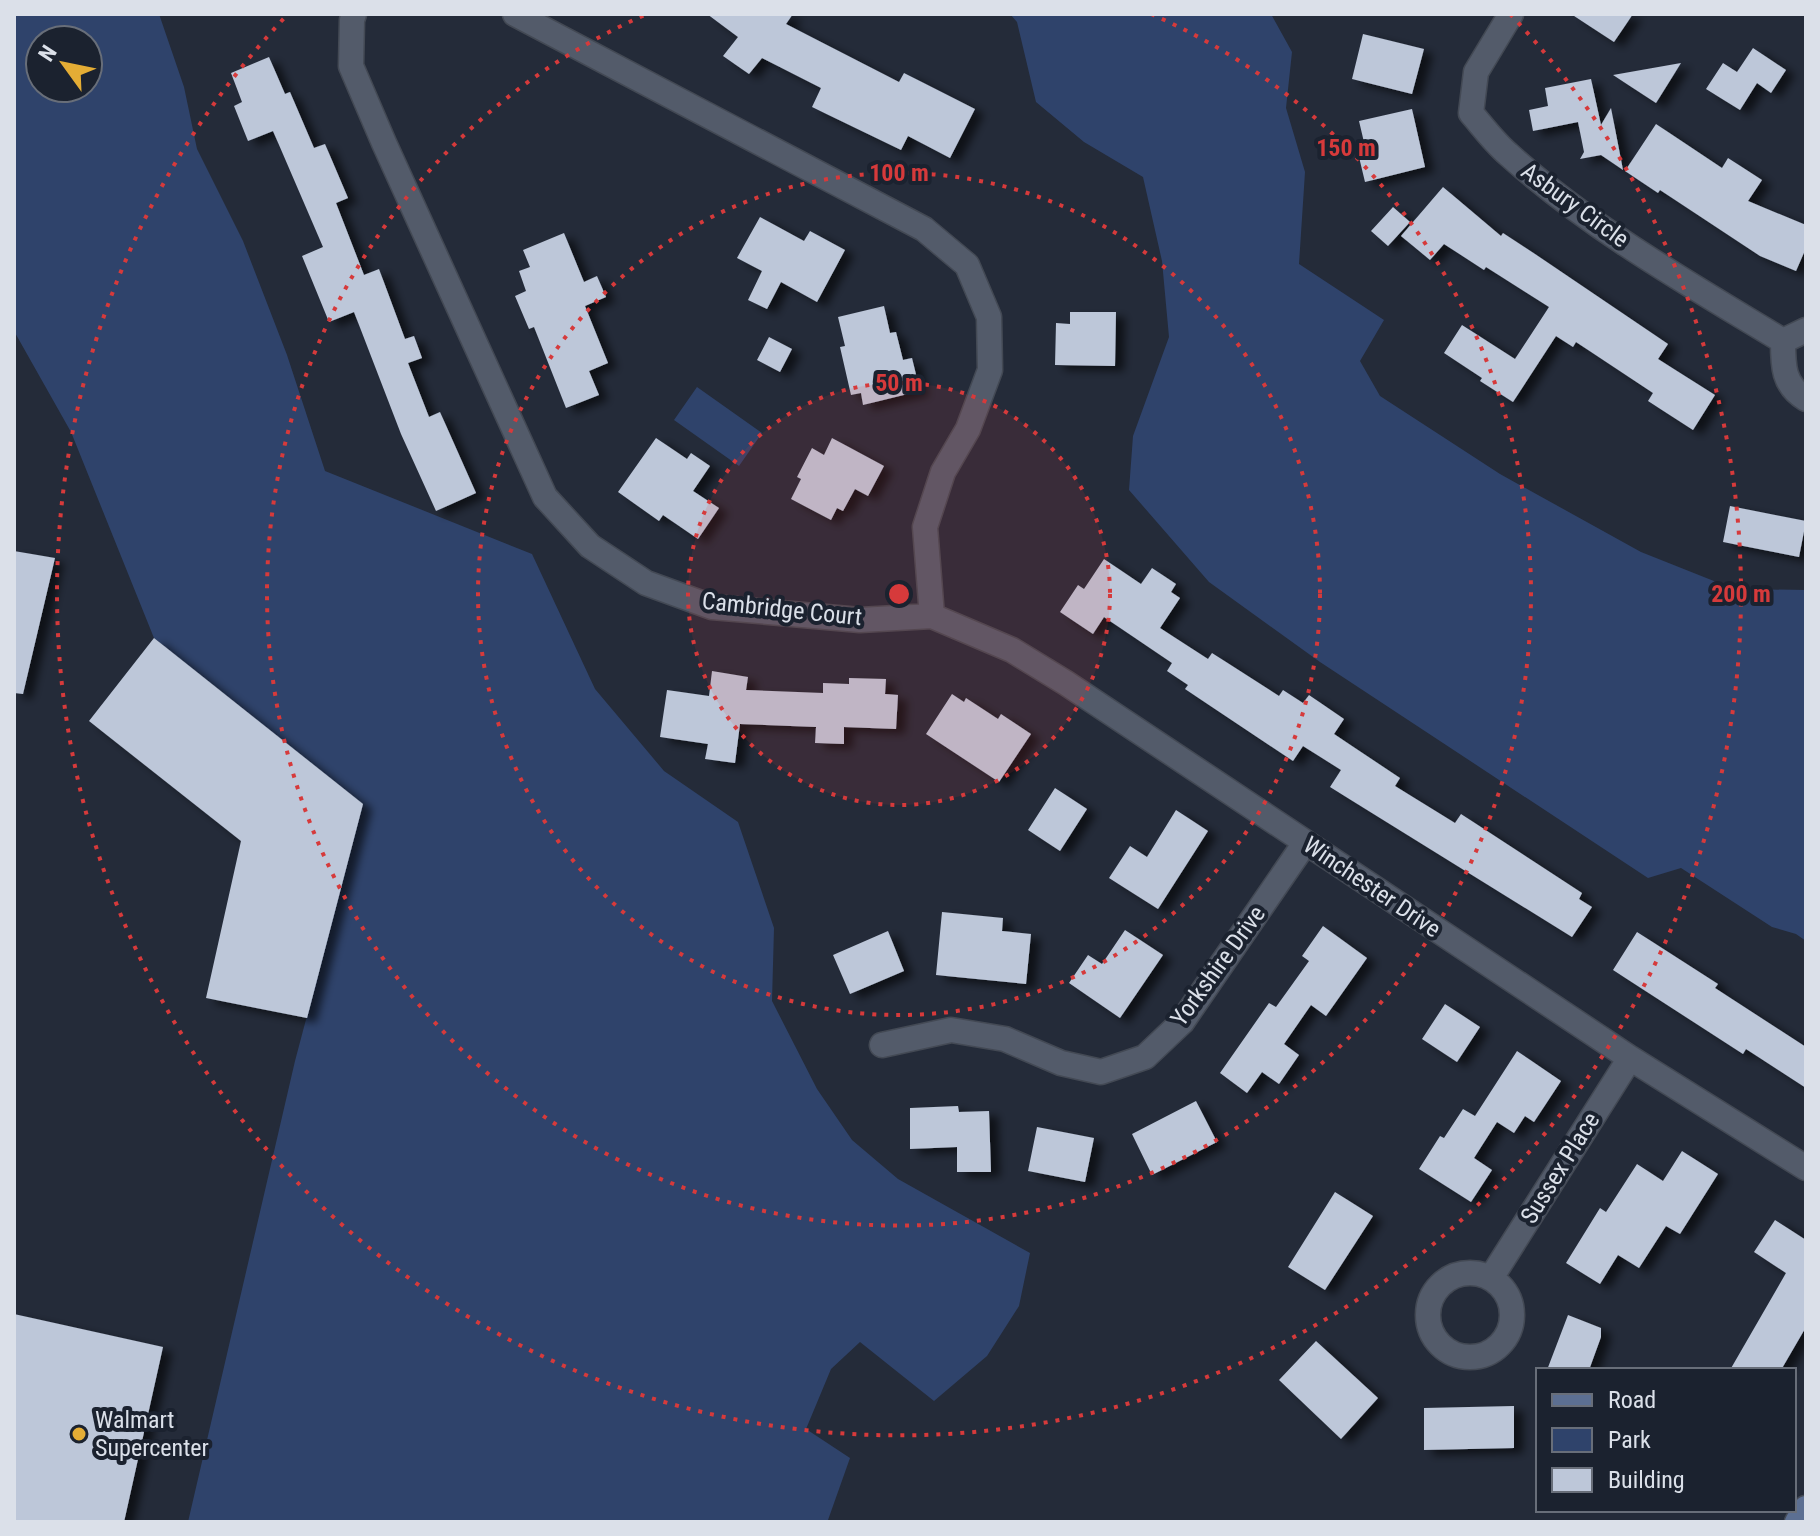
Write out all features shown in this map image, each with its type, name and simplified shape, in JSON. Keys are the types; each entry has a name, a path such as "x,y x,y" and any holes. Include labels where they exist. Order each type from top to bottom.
{"street":[{"name":"Cambridge Court","path":"354,14 351,66 384,143 545,497 590,546 646,583 712,607 860,620 932,616"},
{"path":"515,14 924,229 967,265 989,317 990,370 968,429 943,472 925,527 932,616"},
{"name":"Asbury Circle","path":"1511,14 1476,72 1471,113 1505,152 1551,190 1628,244 1783,341"},
{"path":"1806,330 1783,341 1784,371 1788,383 1806,399"},
{"name":"Winchester Drive","path":"932,616 1023,657 1147,736 1630,1058 1806,1168"},
{"name":"Yorkshire Drive","path":"882,1045 951,1030 1005,1039 1061,1063 1101,1072 1145,1057 1182,1022 1305,843"},
{"name":"Sussex Place","path":"1491,1278 1630,1058"},
{"path":"1797,1522 1806,1508"}],"green space":[{"path":"14,14 159,14 184,87 197,149 243,241 287,355 325,471 532,554 595,689 664,771 738,822 774,928 772,1001 817,1089 852,1140 898,1179 1030,1253 1019,1306 987,1356 934,1401 860,1342 831,1369 806,1429 850,1458 828,1520 830,1522 188,1522 295,1061 363,804 154,638 71,432 14,331"},
{"path":"1010,14 1271,14 1292,52 1286,108 1305,172 1299,264 1384,320 1360,361 1380,396 1500,474 1641,552 1734,589 1806,590 1806,941 1796,934 1772,927 1681,868 1648,878 1320,662 1209,582 1129,490 1133,436 1169,337 1162,261 1143,177 1084,142 1036,102 1017,22"},
{"path":"697,387 762,433 739,466 674,420"}],"building":[{"path":"707,14 793,14 786,24 899,82 904,73 975,109 950,158 908,136 901,150 812,107 821,88 762,58 749,74 723,56 738,37"},
{"path":"1571,14 1633,14 1614,42"},
{"path":"1363,34 1424,49 1412,94 1352,79"},
{"path":"1753,48 1786,70 1771,93 1757,83 1740,110 1706,89 1723,63 1737,72"},
{"path":"269,57 285,94 290,92 314,148 325,144 348,198 336,203 364,275 379,269 405,339 414,336 422,358 408,363 429,417 440,412 476,493 436,511 401,434 354,312 329,322 302,256 323,247 273,131 248,141 234,106 242,102 231,73"},
{"path":"1681,63 1656,103 1613,75"},
{"path":"1591,79 1601,125 1611,108 1623,170 1601,155 1580,159 1584,152 1578,122 1533,131 1529,110 1548,106 1545,88"},
{"path":"1412,109 1425,167 1365,182 1359,157 1367,155 1359,121"},
{"path":"1656,124 1722,168 1728,158 1762,180 1748,201 1806,225 1806,248 1796,271 1760,256 1660,190 1658,193 1625,171"},
{"path":"1443,187 1501,236 1503,233 1668,344 1658,359 1715,395 1693,430 1648,401 1653,393 1576,342 1573,347 1556,336 1513,402 1444,353 1462,325 1515,359 1549,307 1444,244 1430,260 1401,236"},
{"path":"1393,207 1410,222 1388,246 1371,231"},
{"path":"760,217 804,241 810,231 845,250 817,302 781,282 767,309 748,300 762,271 737,258"},
{"path":"564,233 584,282 597,276 606,297 585,306 608,363 589,371 599,395 566,408 534,327 529,329 515,296 526,291 519,271 530,267 523,250"},
{"path":"884,306 890,333 896,332 903,360 912,358 920,391 863,405 861,393 851,395 840,347 845,346 838,317"},
{"path":"1070,312 1116,312 1115,366 1055,365 1056,323 1070,324"},
{"path":"769,337 792,349 780,372 757,360"},
{"path":"656,438 687,459 691,453 710,466 693,491 719,508 698,539 663,515 659,521 618,492"},
{"path":"832,438 884,466 868,496 855,489 843,511 837,508 831,520 791,499 801,479 797,477 812,448 824,455"},
{"path":"1730,506 1806,521 1799,557 1723,542"},
{"path":"14,551 55,558 23,694 14,693"},
{"path":"1104,559 1141,584 1152,568 1176,584 1171,592 1180,598 1160,628 1208,659 1212,653 1279,696 1283,690 1303,703 1309,695 1344,719 1334,734 1400,778 1395,786 1455,823 1461,814 1582,893 1579,899 1592,907 1572,937 1330,787 1341,770 1303,746 1293,761 1185,689 1188,685 1167,671 1172,663 1104,617 1093,634 1060,612 1078,585 1084,589"},
{"path":"154,638 363,804 307,1018 206,998 241,841 89,721"},
{"path":"712,671 748,677 746,690 823,693 823,683 849,684 849,678 886,679 885,694 898,695 896,729 844,727 844,744 815,743 816,727 740,724 735,763 705,759 708,744 660,737 667,690 709,696"},
{"path":"952,694 964,702 966,698 998,719 1001,714 1031,734 999,782 926,734"},
{"path":"1055,788 1087,809 1060,851 1028,830"},
{"path":"1176,810 1208,831 1158,909 1109,878 1130,846 1147,857"},
{"path":"942,912 1003,918 1002,931 1031,934 1026,984 936,975"},
{"path":"1323,926 1367,958 1326,1016 1311,1005 1284,1044 1299,1055 1279,1084 1262,1072 1247,1093 1220,1073 1269,1003 1276,1007 1309,961 1302,956"},
{"path":"1125,930 1163,955 1120,1018 1069,983 1088,955 1102,964"},
{"path":"888,931 904,971 850,994 833,955"},
{"path":"1637,932 1718,984 1715,988 1806,1047 1806,1088 1746,1049 1743,1054 1613,970"},
{"path":"1445,1004 1480,1027 1457,1062 1422,1039"},
{"path":"1517,1051 1561,1081 1534,1122 1525,1116 1514,1133 1497,1122 1474,1158 1492,1170 1471,1202 1419,1169 1440,1136 1444,1138 1463,1109 1475,1116"},
{"path":"1196,1101 1217,1142 1152,1175 1132,1134"},
{"path":"958,1106 959,1112 989,1111 991,1172 957,1172 957,1147 910,1149 910,1108"},
{"path":"1037,1127 1094,1138 1085,1182 1028,1171"},
{"path":"1682,1151 1718,1174 1680,1234 1666,1226 1639,1268 1618,1255 1600,1284 1566,1263 1600,1208 1606,1212 1637,1164 1663,1181"},
{"path":"1335,1192 1373,1216 1325,1290 1288,1267"},
{"path":"1775,1220 1806,1240 1806,1327 1782,1368 1731,1368 1786,1273 1754,1252"},
{"name":"Walmart Supercenter","path":"14,1314 163,1347 124,1522 14,1522"},
{"path":"1568,1315 1601,1328 1601,1337 1590,1368 1548,1368"},
{"path":"1316,1341 1378,1398 1341,1439 1279,1380"},
{"path":"1514,1406 1514,1448 1424,1450 1424,1408"}],"place":[{"name":"Walmart Supercenter","path":"79,1434"}]}
